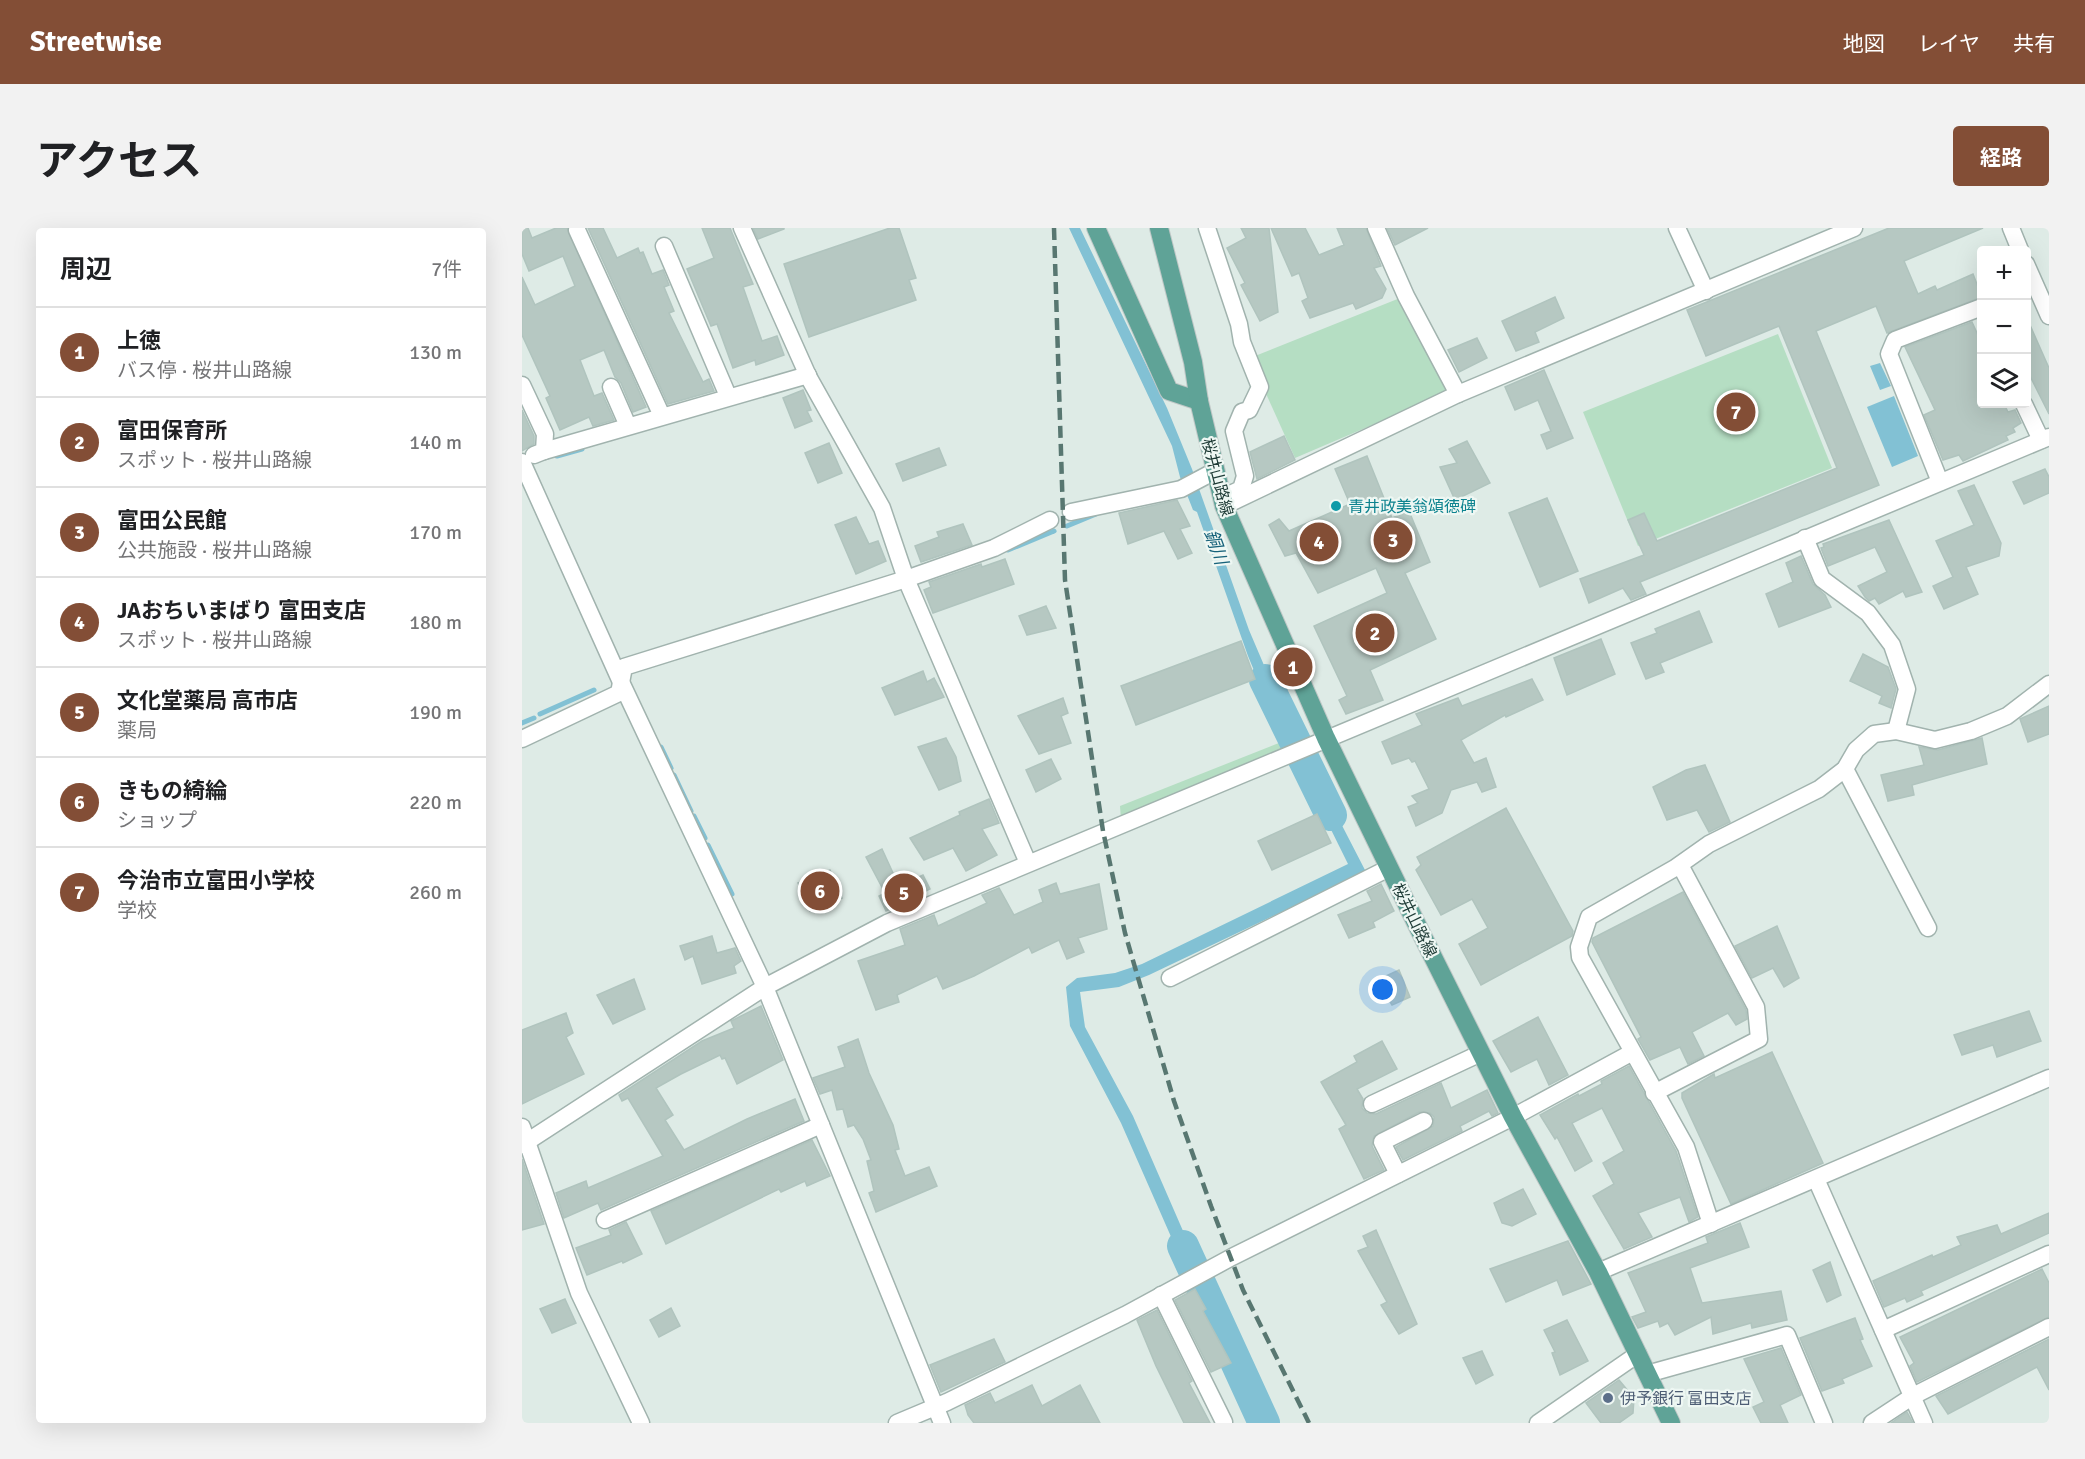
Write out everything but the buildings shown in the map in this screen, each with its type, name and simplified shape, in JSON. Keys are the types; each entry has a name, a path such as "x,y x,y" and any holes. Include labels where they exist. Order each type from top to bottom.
{"main road":[{"path":"1096,228 1169,391 1199,401"},
{"name":"桜井山路線","path":"1159,228 1193,362 1199,401 1223,502 1326,738 1389,868 1513,1117 1598,1272 1671,1423"}],"street":[{"path":"742,228 808,375 882,507 906,579 1028,863"},
{"path":"1207,228 1239,324 1242,342 1260,387 1249,410 1242,412 1234,431 1245,476 1241,489 1223,502"},
{"path":"1376,228 1406,296 1458,394"},
{"path":"1677,228 1706,291"},
{"path":"1223,502 1458,394 1854,228"},
{"path":"2011,228 2018,246"},
{"path":"577,230 662,416"},
{"path":"664,246 728,396"},
{"path":"2031,288 2049,316"},
{"path":"1940,482 1889,354 1895,340 1977,309"},
{"path":"808,375 728,396 544,451 522,461 621,682 765,987 942,1423"},
{"path":"522,385 545,434 544,451"},
{"path":"611,387 628,426"},
{"path":"641,1423 579,1293 524,1137 765,987 886,923 2045,439 2026,408"},
{"path":"1071,512 1181,489 1215,471"},
{"path":"522,739 619,693 624,667 906,579 994,548 1050,520"},
{"path":"1805,538 1822,579 1868,613 1892,645 1907,689 1896,731"},
{"path":"1711,1224 1686,1147 1631,1053 1580,957 1579,947 1589,916 1680,865 1708,844 1819,789 1845,769 1856,750 1874,734 1896,731 1935,740 1971,731 2007,716 2049,684"},
{"path":"1845,769 1928,928"},
{"path":"1654,1093 1759,1039 1756,1007 1680,865"},
{"path":"1170,978 1389,868"},
{"path":"1372,1104 1481,1053"},
{"path":"897,1423 947,1402 1161,1295 1513,1117 1631,1053"},
{"path":"1598,1272 2049,1077"},
{"path":"1398,1174 1382,1142 1424,1121"},
{"path":"605,1221 821,1125"},
{"path":"1816,1179 1924,1423"},
{"path":"1883,1330 2049,1254"},
{"path":"1161,1295 1224,1422"},
{"path":"1872,1423 1912,1396 2049,1327"},
{"path":"1647,1374 1787,1335 1824,1423"},
{"path":"1538,1423 1638,1354"}],"green space":[{"path":"1400,298 1447,393 1295,458 1250,358"},
{"path":"1778,334 1832,468 1638,546 1583,412"},
{"path":"1289,739 1294,748 1121,820 1120,806"}],"water":[{"path":"1069,228 1080,228 1167,408 1192,469 1249,630 1286,717 1275,721 1248,656 1197,512 1193,510 1180,477 1172,446"},
{"path":"1880,363 1891,386 1880,390 1870,366"},
{"path":"1894,396 1918,456 1892,467 1867,407"},
{"path":"1316,775 1366,872 1149,975 1119,987 1080,992 1085,1027 1133,1116 1200,1270 1187,1273 1121,1123 1070,1026 1066,987 1077,978 1115,973 1142,964 1348,864 1306,779"}],"waterway":[{"path":"557,456 582,449"},
{"path":"1067,526 1096,514"},
{"path":"1008,550 1054,531"},
{"name":"銅川","path":"1265,680 1331,815"},
{"path":"540,714 594,690"},
{"path":"522,723 534,718"},
{"path":"661,747 671,768"},
{"path":"674,775 691,811"},
{"path":"694,816 705,838"},
{"path":"708,845 732,894"},
{"path":"1183,1246 1264,1423"}],"railway":[{"path":"1054,228 1065,580 1103,831 1125,933 1174,1101 1243,1290 1309,1423"}],"place":[{"name":"今治市立富田小学校","path":"1736,412"},
{"name":"青井政美翁頌徳碑","path":"1336,506"},
{"name":"富田公民館","path":"1393,540"},
{"name":"JAおちいまばり 富田支店","path":"1319,542"},
{"name":"富田保育所","path":"1375,633"},
{"name":"上徳","path":"1293,667"},
{"name":"きもの綺綸","path":"820,891"},
{"name":"文化堂薬局 高市店","path":"904,893"},
{"name":"伊予銀行 富田支店","path":"1608,1398"}]}
